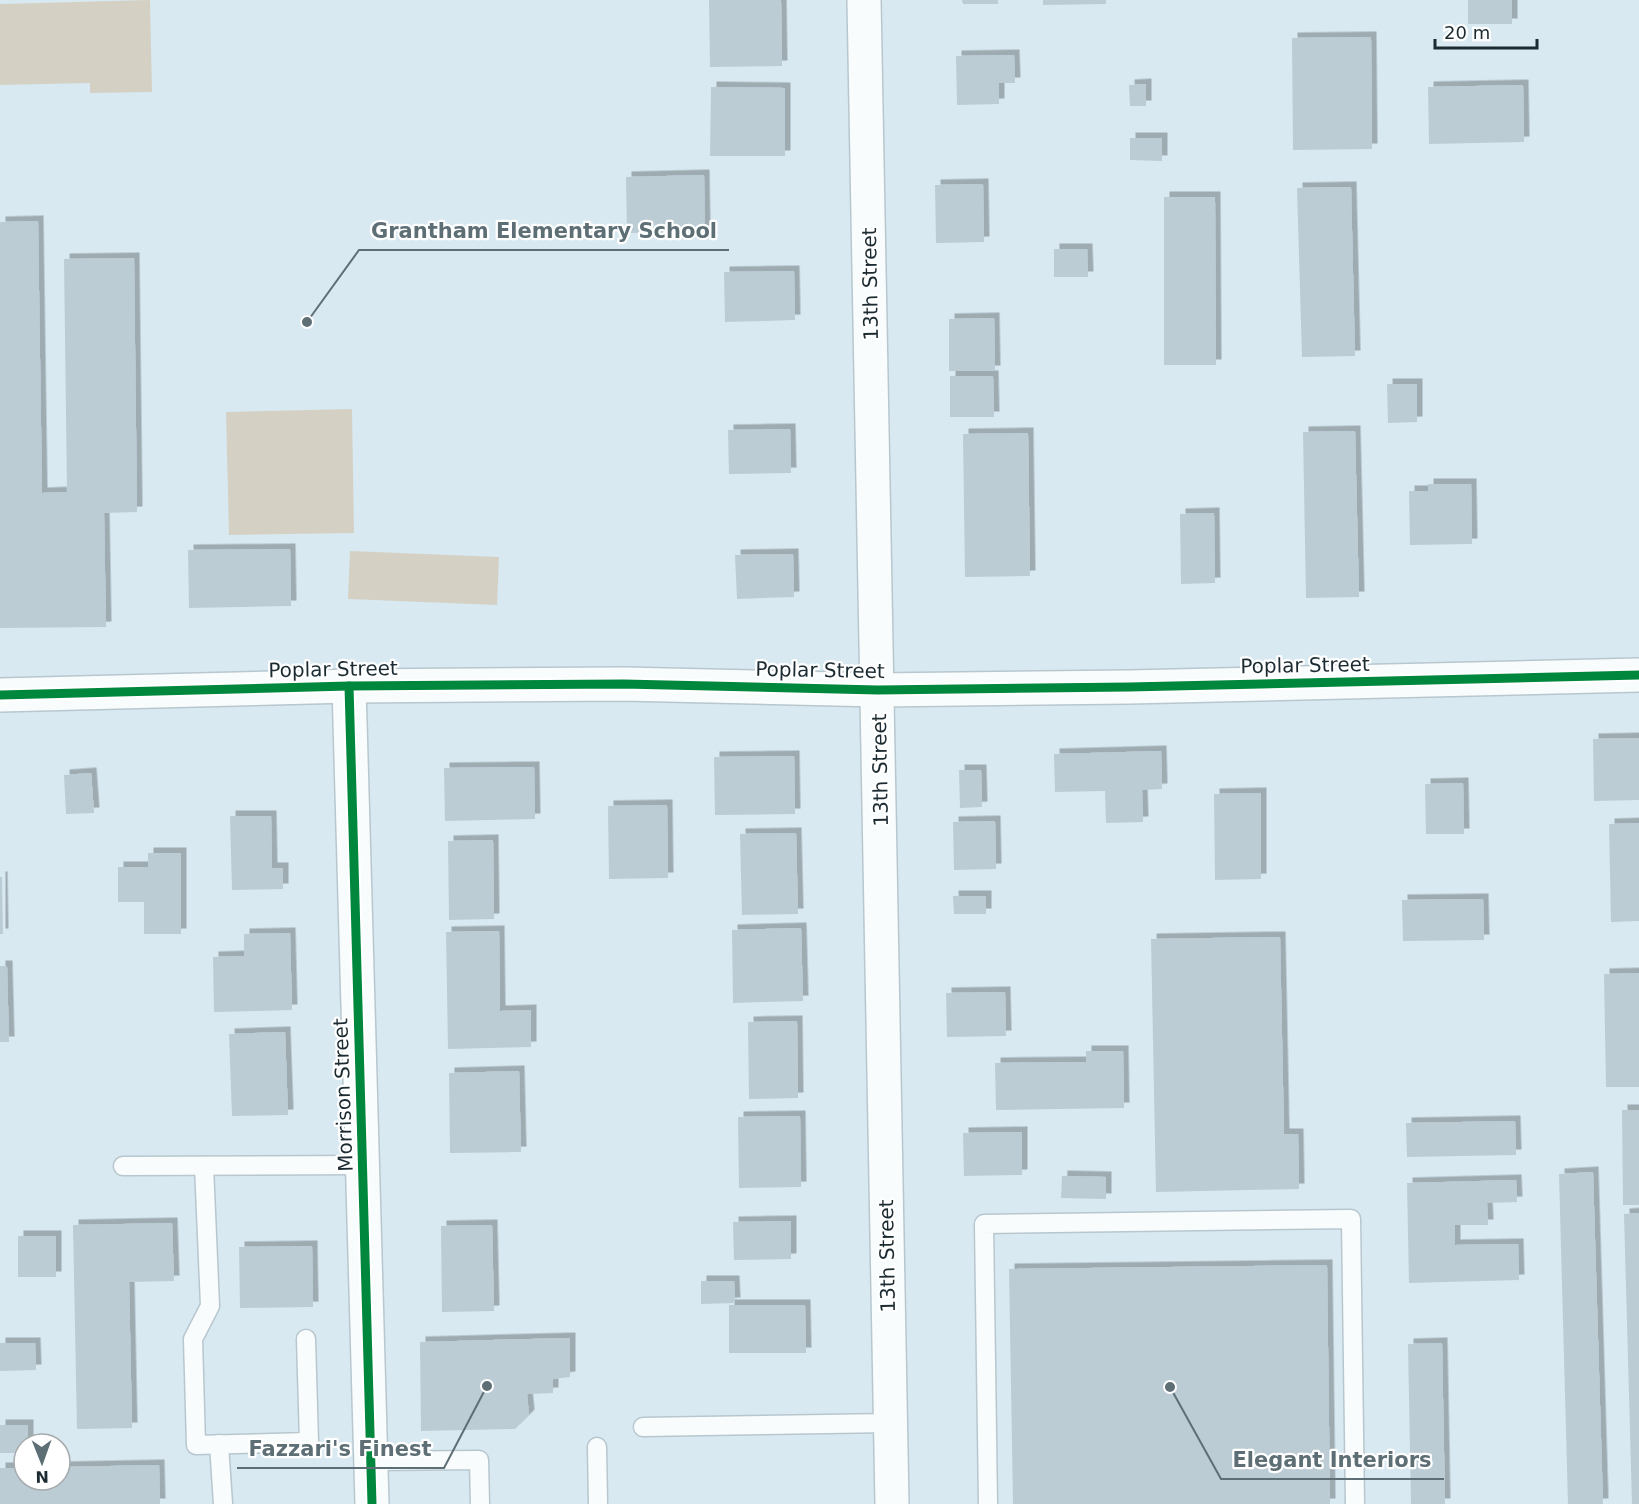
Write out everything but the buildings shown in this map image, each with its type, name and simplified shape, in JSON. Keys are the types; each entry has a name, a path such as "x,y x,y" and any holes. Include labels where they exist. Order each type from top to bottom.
{"street":[{"name":"13th Street","path":"864,0 892,1504"},
{"name":"Poplar Street","path":"0,695 349,686 624,684 878,690 1130,687 1639,675"},
{"name":"Morrison Street","path":"349,686 372,1504"}],"lane":[{"path":"123,1166 363,1165"},
{"path":"204,1166 210,1306 193,1339 196,1445 309,1442 306,1339"},
{"path":"988,1504 984,1224 1351,1219 1355,1504"},
{"path":"643,1427 890,1424"},
{"path":"219,1444 223,1504"},
{"path":"597,1447 598,1504"},
{"path":"371,1461 479,1460 480,1504"}],"shaded area":[{"path":"150,0 152,92 90,93 90,83 0,85 0,4"},
{"path":"352,409 354,533 229,535 226,412"},
{"path":"350,551 499,557 497,605 348,599"}],"cycle path":[{"path":"0,695 349,686 624,684 878,690 1129,687 1639,675"},
{"path":"349,686 372,1504"}],"place":[{"name":"Grantham Elementary School","path":"307,322"},
{"name":"Fazzari's Finest","path":"487,1386"},
{"name":"Elegant Interiors","path":"1170,1387"}]}
